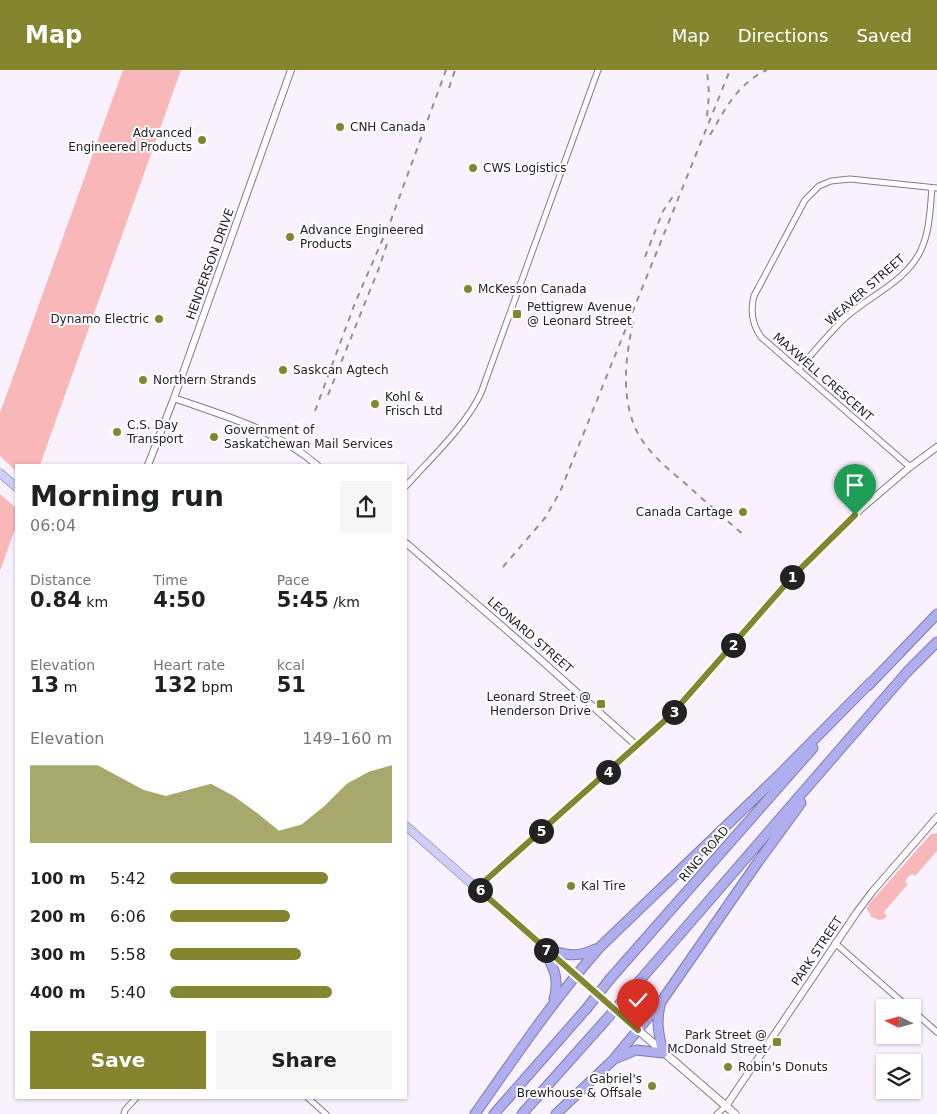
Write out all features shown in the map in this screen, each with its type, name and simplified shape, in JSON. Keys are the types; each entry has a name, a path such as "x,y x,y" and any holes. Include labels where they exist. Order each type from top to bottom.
{"highway":[{"name":"RING ROAD","path":"494,1114 871,682 937,614"},
{"path":"522,1114 605,1021 907,672 937,642"},
{"path":"475,1114 553,1003 600,947 779,775 871,682"},
{"path":"556,1114 612,1060 661,1002 758,862 838,753"},
{"path":"543,948 561,954 579,955 587,954 600,947"},
{"path":"543,948 556,977 557,988 553,1003"},
{"path":"612,1060 636,1050 663,1053 657,1026 661,1002"}],"main road":[{"path":"0,473 15,486"},
{"path":"407,827 543,948 735,1114"}],"street":[{"name":"HENDERSON DRIVE","path":"148,464 292,70"},
{"path":"407,485 476,405 598,70"},
{"name":"MAXWELL CRESCENT","path":"910,467 761,337 754,326 752,308 754,296 809,194 825,182 844,179 935,188"},
{"name":"WEAVER STREET","path":"798,370 845,318 902,274 915,261 928,231 935,188"},
{"path":"174,398 264,431 286,442 316,464"},
{"path":"477,888 671,715 792,577 843,526 910,467 937,447"},
{"name":"LEONARD STREET","path":"407,544 533,652 637,746"},
{"name":"PARK STREET","path":"726,1106 835,943 872,892 937,818"},
{"path":"835,943 899,999"},
{"path":"921,1018 937,1032"},
{"path":"124,1114 125,1110 135,1099"},
{"path":"309,1099 326,1114"},
{"path":"717,1114 726,1106"}],"shaded area":[{"path":"123,70 181,70 40,464 15,464 15,470 0,456 0,413"},
{"path":"0,494 15,507 15,529 0,571"},
{"path":"937,833 937,851 915,876 912,874 908,877 905,882 908,884 884,912 887,916 879,920 870,916 871,914 867,908 869,904 931,834"}],"railway":[{"path":"315,411 355,303 391,220 446,70"},
{"path":"449,88 455,70"},
{"path":"707,70 709,94 707,116"},
{"path":"503,567 545,518 560,492 730,70"},
{"path":"710,135 727,106 740,89 757,75 767,70"},
{"path":"645,257 663,211 676,192"},
{"path":"328,395 387,244"},
{"path":"633,322 628,348 626,387 630,412 638,434 664,465 745,536"}],"place":[{"name":"CNH Canada","path":"340,127"},
{"name":"Advanced Engineered Products","path":"202,140"},
{"name":"CWS Logistics","path":"473,168"},
{"name":"Advance Engineered Products","path":"290,237"},
{"name":"McKesson Canada","path":"468,289"},
{"name":"Pettigrew Avenue @ Leonard Street","path":"517,314"},
{"name":"Dynamo Electric","path":"159,319"},
{"name":"Saskcan Agtech","path":"283,370"},
{"name":"Northern Strands","path":"143,380"},
{"name":"Kohl & Frisch Ltd","path":"375,404"},
{"name":"C.S. Day Transport","path":"117,432"},
{"name":"Government of Saskatchewan Mail Services","path":"214,437"},
{"name":"Canada Cartage","path":"743,512"},
{"name":"Leonard Street @ Henderson Drive","path":"601,704"},
{"name":"Kal Tire","path":"571,886"},
{"name":"Park Street @ McDonald Street","path":"777,1042"},
{"name":"Robin's Donuts","path":"728,1067"},
{"name":"Gabriel's Brewhouse & Offsale","path":"652,1086"}],"route":[{"path":"638,1030 477,888 671,715 792,577 855,515"}]}
